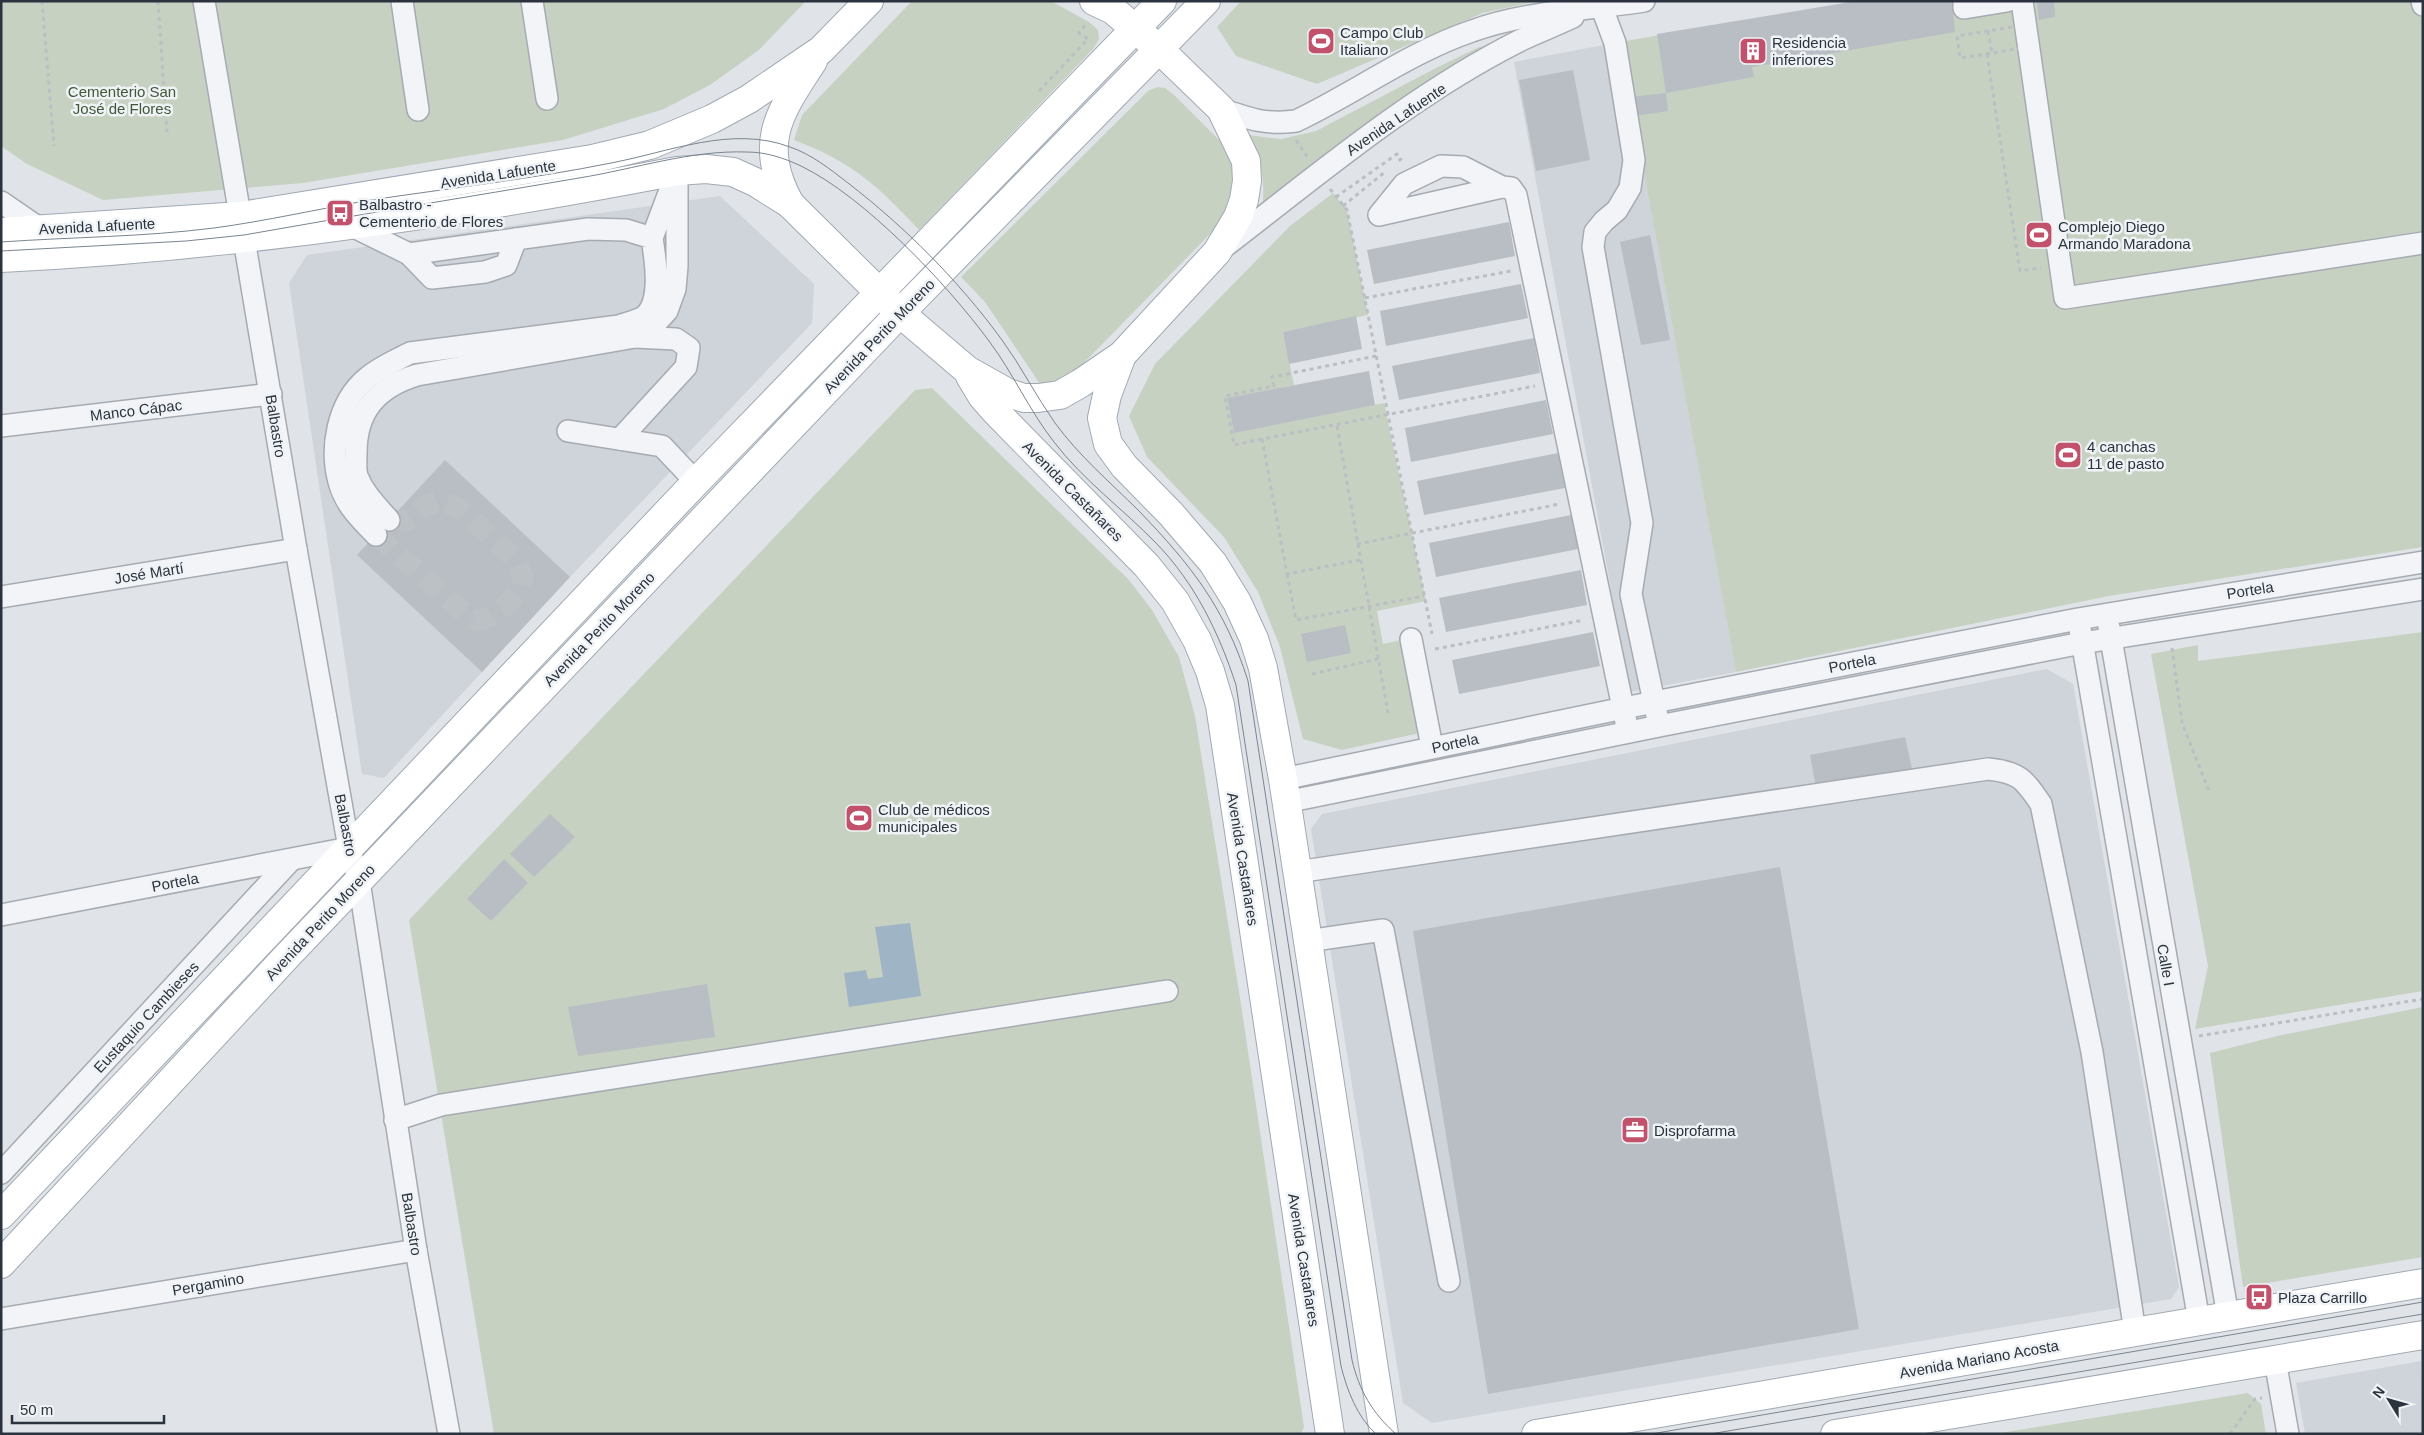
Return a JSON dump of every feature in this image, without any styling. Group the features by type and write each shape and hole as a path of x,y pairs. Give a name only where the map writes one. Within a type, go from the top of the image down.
{"main road":[{"name":"Avenida Lafuente","path":"790,204 779,184 775,170 773,142 779,120 789,98 821,50 869,1"},
{"name":"Avenida Perito Moreno","path":"1,1215 696,482 1162,1"},
{"name":"Avenida Perito Moreno","path":"1,1264 359,881 900,313 1206,1"},
{"path":"967,370 1008,393 1038,398 1060,395 1122,355 1217,252 1238,217 1244,200 1247,181 1246,161 1221,109 1159,49 1104,4"},
{"name":"Avenida Lafuente","path":"1,258 78,254 243,227 592,159 650,145 712,119 749,99 821,50"},
{"name":"Avenida Lafuente","path":"1,232 42,229 352,226 677,171 706,168 733,172 754,182 790,204 900,313 967,370"},
{"path":"1122,355 1107,395 1102,418 1108,444 1119,460 1171,514 1213,563 1237,602 1254,639 1263,668 1285,790 1384,1434"},
{"name":"Avenida Castañares","path":"967,370 982,396 996,412 1147,566 1175,601 1210,671 1220,704 1330,1434"},
{"name":"Avenida Mariano Acosta","path":"1536,1434 2423,1283"},
{"path":"1835,1434 2423,1335"}],"street":[{"name":"Balbastro","path":"204,1 296,549 349,848 359,881 416,1250 449,1434"},
{"path":"402,1 418,110"},
{"path":"532,1 547,99"},
{"name":"Avenida Lafuente","path":"1221,109 1253,121 1276,124 1296,121 1322,109 1437,46 1470,31 1503,21 1644,1"},
{"path":"1964,1 1964,8 2007,1"},
{"path":"2022,1 2065,298 2423,243"},
{"path":"2422,1 2423,5"},
{"path":"1596,8 1615,43 1634,160 1630,188 1617,210 1595,232 1592,247 1642,524 1631,594 1659,726"},
{"name":"Avenida Lafuente","path":"1217,252 1317,173 1478,64 1521,40 1596,8"},
{"path":"1502,187 1462,167 1441,166 1404,184 1379,215 1502,187 1511,188 1516,194 1628,732"},
{"path":"382,527 356,474 356,437 372,386 384,366 410,354 619,326 646,315 656,300 652,238 677,171"},
{"path":"635,337 655,324 667,311 675,289 677,266 677,171"},
{"path":"1,202 78,254"},
{"path":"352,226 409,254 432,278 485,272 506,265 516,239"},
{"path":"409,254 588,229 626,230 652,238"},
{"path":"372,386 417,375 635,337 676,339 689,348 686,367 620,439"},
{"name":"Manco Cápac","path":"1,426 270,394"},
{"path":"568,431 662,446 696,482"},
{"name":"José Martí","path":"1,597 296,549"},
{"name":"Portela","path":"1285,790 1432,747 1624,708 2078,619 2423,562"},
{"name":"Portela","path":"1285,790 1628,732 2082,643 2423,589"},
{"name":"Calle I","path":"2106,614 2112,639 2179,1040 2228,1316"},
{"name":"Calle I","path":"2078,619 2199,1321"},
{"path":"1411,639 1432,747"},
{"path":"1297,872 1988,769 2007,771 2020,776 2041,804 2092,1052 2135,1332"},
{"name":"Portela","path":"1,915 349,848"},
{"name":"Eustaquio Cambieses","path":"1,1173 290,860"},
{"path":"1307,941 1382,930 1449,1281"},
{"path":"395,1120 440,1105 1167,991"},
{"name":"Pergamino","path":"1,1319 416,1250"},
{"path":"2274,1360 2288,1434"}],"path":[{"path":"42,1 54,146"},
{"path":"158,1 167,132"},
{"path":"1034,96 1088,39 1079,33 1104,4"},
{"path":"2019,26 2023,48 1960,58 1957,36 1988,31 2019,26"},
{"path":"1988,31 1992,54"},
{"path":"1987,54 2020,271 2061,266"},
{"path":"1285,123 1317,173 1347,210 1433,639"},
{"path":"1336,197 1397,154 1401,159 1394,165"},
{"path":"1343,206 1386,171"},
{"path":"1365,298 1532,267"},
{"path":"1376,356 1272,377 1274,386 1225,396 1234,445 1556,382"},
{"path":"1336,425 1388,713"},
{"path":"1262,439 1296,620 1424,596"},
{"path":"1357,544 1580,500"},
{"path":"1287,574 1360,560"},
{"path":"1435,649 1604,616"},
{"path":"2170,630 2182,724 2209,791"},
{"path":"1434,644 1437,659"},
{"path":"1312,674 1378,659"},
{"path":"2179,1040 2423,999"},
{"path":"2230,1434 2255,1399 2281,1393"}],"shaded area":[{"path":"1620,42 1736,672 1630,692 1514,62"},
{"path":"720,196 814,284 812,323 570,577 384,778 362,774 289,283 307,255"},
{"path":"2047,669 2073,684 2179,1287 2171,1299 1432,1423 1403,1403 1311,829 1322,814"},
{"path":"2421,1361 2423,1434 2305,1434 2296,1383"}],"green space":[{"name":"Cementerio San José de Flores","path":"1,1 806,1 759,50 710,85 664,109 563,140 303,183 103,200 27,164 1,146"},
{"path":"912,1 1051,1 1089,22 1098,30 1099,39 1093,49 919,230 890,200 862,176 832,157 794,140 802,115"},
{"name":"Campo Club Italiano","path":"1241,1 1537,1 1483,13 1317,84 1236,56 1217,27"},
{"name":"Complejo Diego Armando Maradona","path":"1857,1 2423,1 2423,547 2109,596 1736,672 1620,42"},
{"path":"1518,35 1262,209 1263,180 1256,152 1248,135 1281,139 1316,131 1477,48"},
{"path":"1157,87 1165,88 1173,94 1231,152 1237,168 1236,194 1213,231 1070,377 1051,384 1040,384 985,302 961,277 1148,91"},
{"path":"1333,193 1347,210 1368,315 1283,332 1294,385 1227,399 1234,432 1384,403 1426,601 1377,611 1383,644 1401,640 1420,733 1342,750 1303,739 1280,647 1258,592 1224,537 1147,457 1129,416 1155,364 1290,226"},
{"path":"932,388 1129,580 1152,610 1179,657 1195,716 1241,1004 1304,1427 1301,1434 494,1434 409,920 915,390"},
{"path":"2423,632 2423,991 2195,1029 2208,966 2151,654 2198,645 2198,661"},
{"path":"2423,1007 2423,1257 2243,1287 2210,1053 2277,1036"},
{"path":"2248,1393 2261,1404 2266,1434 1994,1434"}],"water":[{"path":"910,923 921,996 849,1007 844,973 866,970 868,979 883,977 875,927"}],"building":[{"name":"Residencia inferiores","path":"1857,1 1952,1 1955,32 1752,67 1754,77 1666,93 1657,34"},
{"path":"2037,1 2054,1 2055,17 2039,20"},
{"path":"1573,70 1590,160 1536,171 1519,80"},
{"path":"1666,93 1668,111 1634,116 1630,97"},
{"path":"1509,222 1515,256 1374,284 1367,250"},
{"path":"1650,235 1670,340 1641,345 1620,242"},
{"path":"1521,284 1528,318 1386,346 1380,311"},
{"path":"1356,316 1362,349 1289,364 1283,332"},
{"path":"1534,338 1540,373 1399,400 1392,366"},
{"path":"1369,371 1375,405 1234,433 1227,398"},
{"path":"1546,400 1553,434 1411,462 1405,428"},
{"path":"1558,453 1565,488 1424,515 1417,481"},
{"path":"445,460 570,577 482,672 357,555"},
{"path":"1571,515 1578,549 1436,577 1429,543"},
{"path":"1581,570 1587,605 1446,632 1439,598"},
{"path":"1345,625 1351,653 1307,662 1301,634"},
{"path":"1593,632 1600,666 1459,694 1452,660"},
{"path":"1905,737 1912,769 1816,788 1810,755"},
{"path":"550,814 575,837 534,877 510,854"},
{"path":"504,859 528,883 491,921 467,899"},
{"name":"Disprofarma","path":"1780,867 1859,1329 1488,1394 1413,931"},
{"path":"707,984 715,1037 578,1056 568,1007"}],"tunnel":[{"path":"376,535 465,614 476,621 489,617 503,608 520,590 523,577 515,559 459,508 441,500 425,506 406,521 389,520"}],"tram line":[{"path":"1,242 134,235 214,228 371,200 581,169 723,139 768,141 798,150 827,167 869,200 910,236 968,297 1009,350 1055,423 1085,458 1139,511 1175,550 1204,589 1229,631 1248,681 1352,1360 1358,1381 1373,1409 1396,1434"},
{"path":"1,251 186,241 244,235 579,178 684,157 726,152 761,153 795,163 826,180 878,220 928,269 971,318 998,353 1045,430 1065,456 1170,558 1194,592 1222,646 1236,685 1341,1366 1346,1384 1358,1411 1363,1420 1376,1434"},
{"path":"1651,1434 2423,1302"},
{"path":"1710,1434 2423,1314"}],"place":[{"name":"Campo Club Italiano","path":"1321,41"},
{"name":"Residencia inferiores","path":"1753,51"},
{"name":"Balbastro - Cementerio de Flores","path":"340,213"},
{"name":"Complejo Diego Armando Maradona","path":"2039,235"},
{"name":"4 canchas 11 de pasto","path":"2068,455"},
{"name":"Club de médicos municipales","path":"859,818"},
{"name":"Disprofarma","path":"1635,1130"},
{"name":"Plaza Carrillo","path":"2259,1297"}]}
